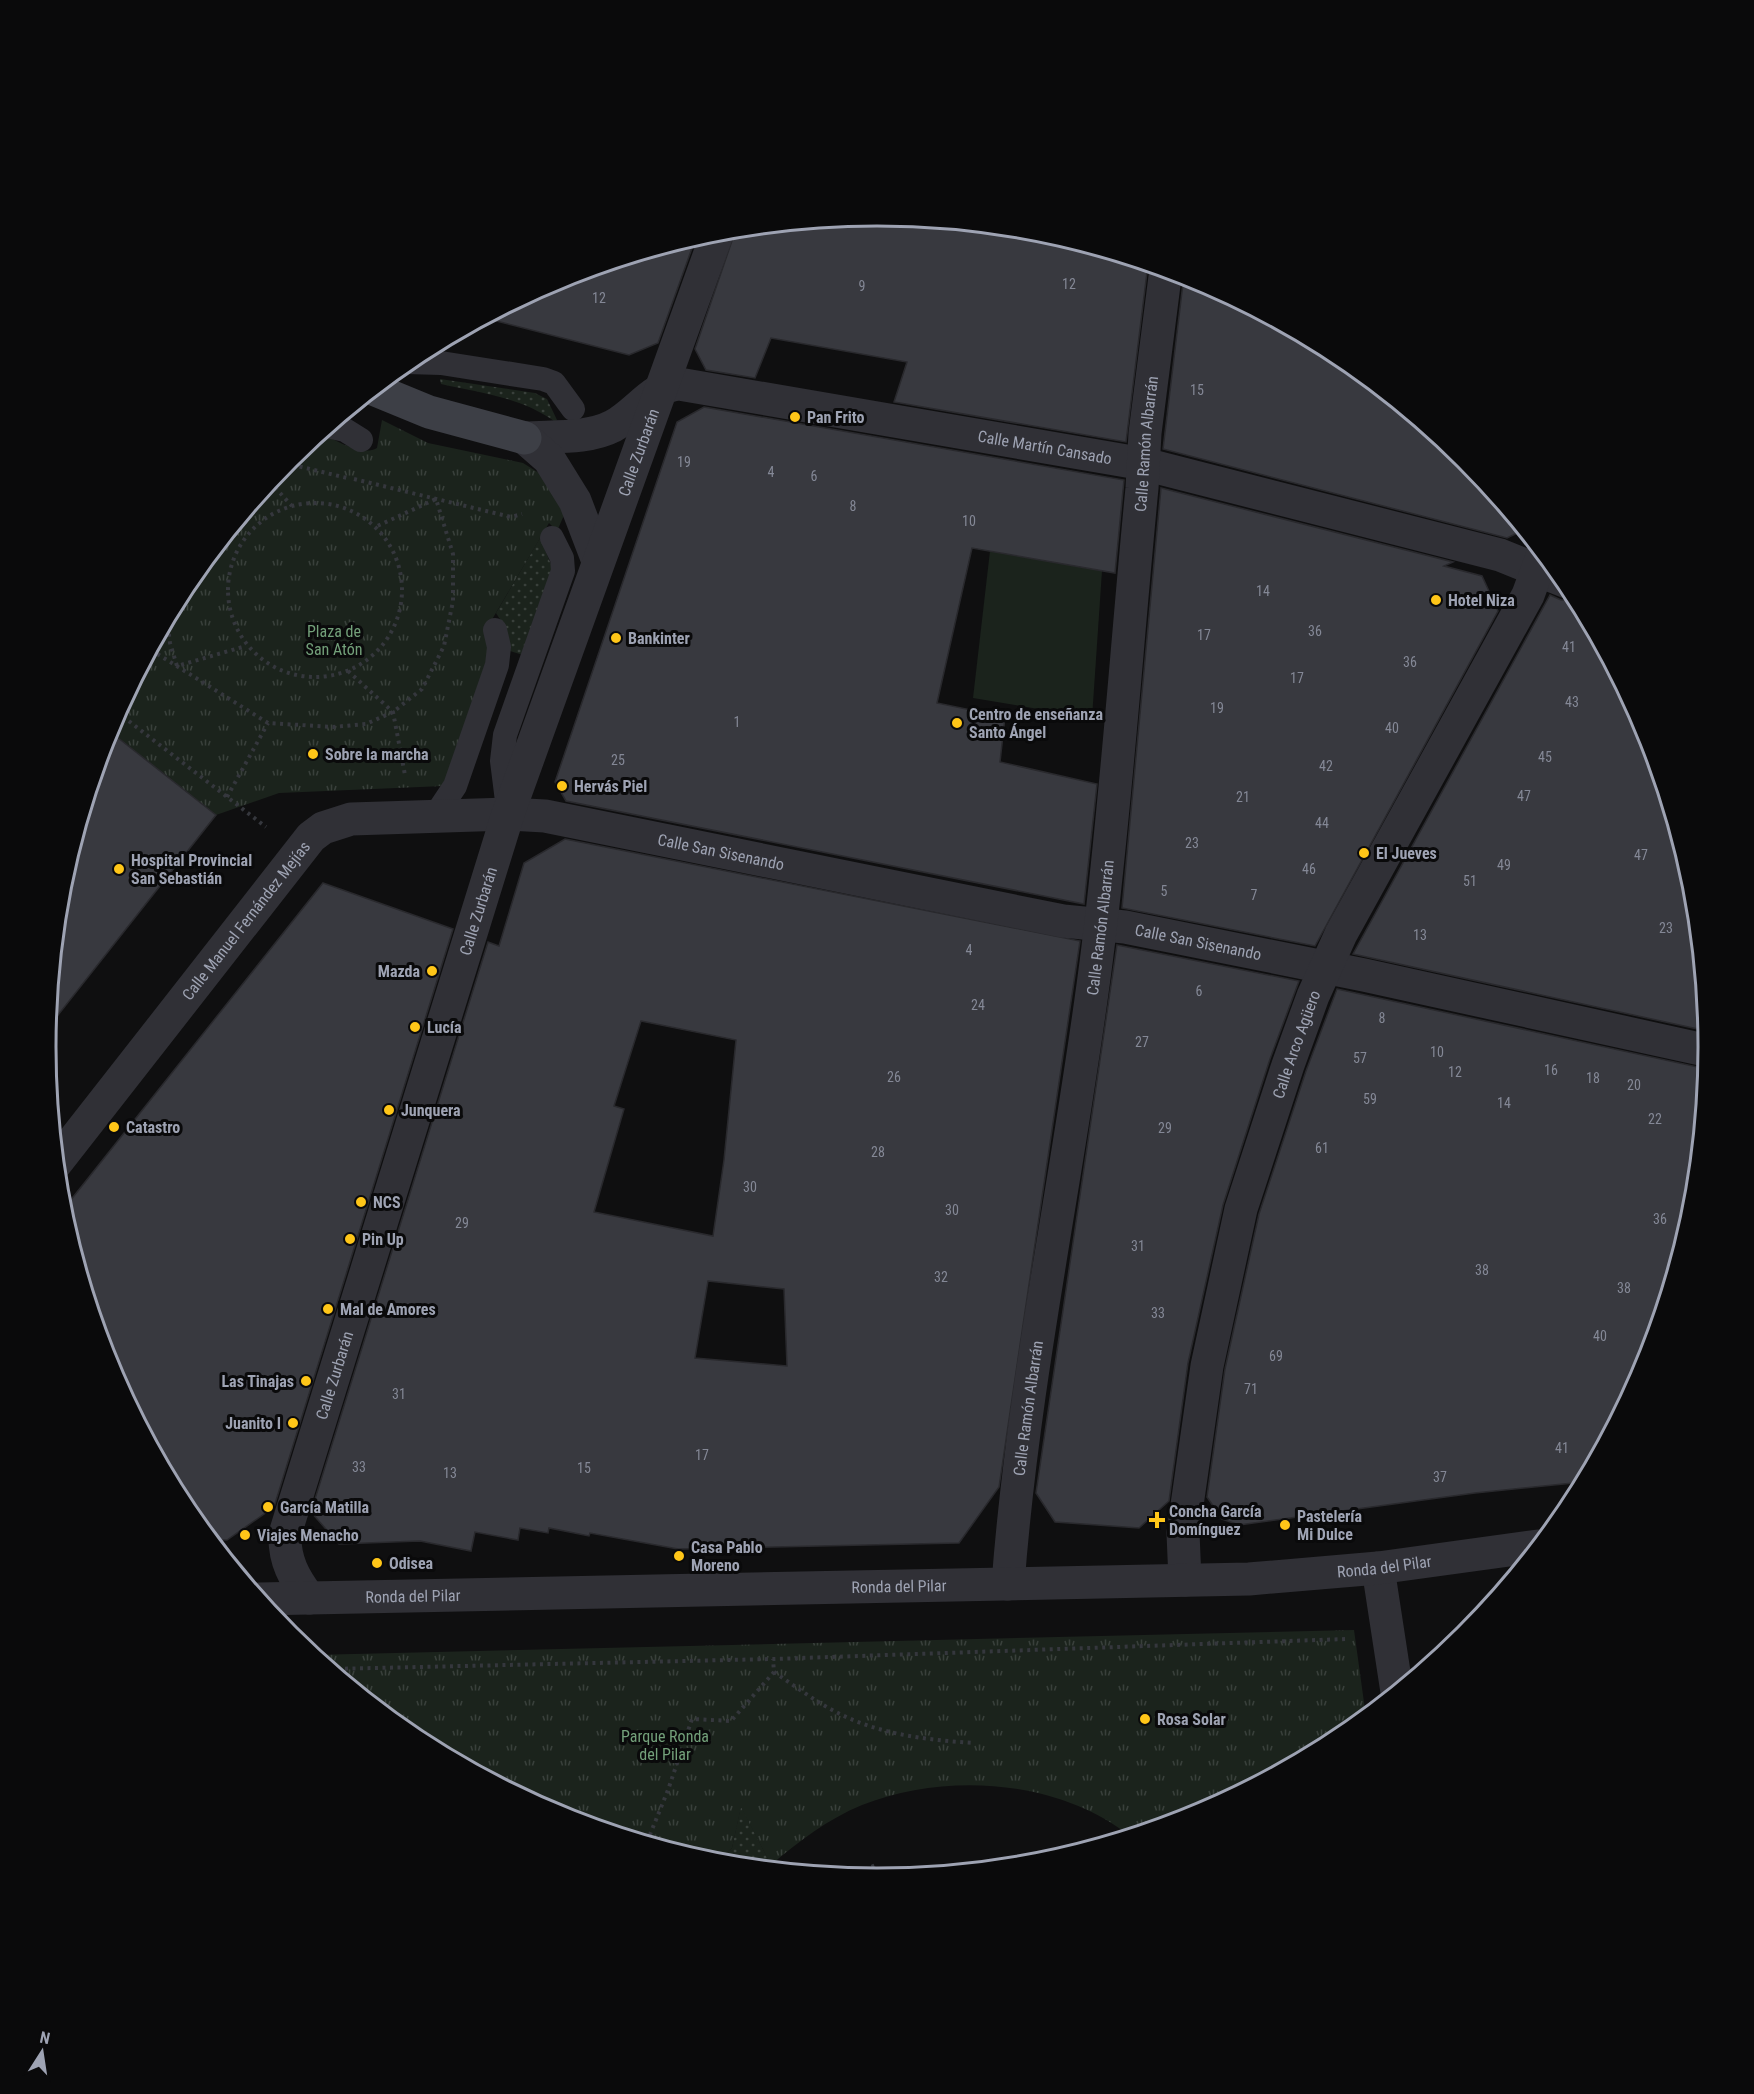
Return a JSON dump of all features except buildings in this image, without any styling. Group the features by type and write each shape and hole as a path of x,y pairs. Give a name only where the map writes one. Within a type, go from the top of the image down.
{"street":[{"name":"Calle Zurbarán","path":"309,1598 297,1582 289,1565 285,1550 285,1534 508,814 714,242"},
{"name":"Calle Ramón Albarrán","path":"1008,1584 1012,1533 1037,1337 1101,924 1144,464 1165,278"},
{"name":"Calle Martín Cansado","path":"661,389 679,384 1144,464 1500,555 1539,562"},
{"path":"381,392 429,412 525,438 575,435 611,427 661,389"},
{"path":"525,438 549,459 575,501 598,561"},
{"name":"Calle Arco Agüero","path":"1185,1580 1183,1533 1207,1366 1231,1251 1250,1180 1288,1065 1341,934 1411,803 1528,595 1539,562"},
{"name":"Calle San Sisenando","path":"508,814 545,816 1063,921 1101,924 1327,968 1698,1049"},
{"name":"Calle Manuel Fernández Mejías","path":"63,1154 298,852 323,828 351,819 508,814"},
{"name":"Ronda del Pilar","path":"268,1599 1249,1579 1378,1568 1529,1547"},
{"path":"1378,1568 1395,1685"}],"lane":[{"path":"423,362 543,378 558,388 573,409"},
{"path":"336,428 345,430 361,440"},
{"path":"508,814 502,748 560,583 562,558 552,538"},
{"path":"435,816 455,786 497,664 499,647 495,630"}],"path":[{"path":"296,466 511,517"},
{"path":"275,488 292,506"},
{"path":"375,526 435,499"},
{"path":"157,653 268,723 333,727 366,724 393,712 422,689 444,646 453,601 453,554 435,499"},
{"path":"321,503 350,511 375,526 393,550 402,578 401,608 390,635 372,657 348,671 321,678 293,676 268,664 246,646 233,621 227,595 230,566 243,538 265,518 292,506 321,503"},
{"path":"169,632 177,666"},
{"path":"177,666 246,646"},
{"path":"348,671 393,712 405,777 398,818"},
{"path":"125,718 298,852"},
{"path":"226,797 268,723"},
{"path":"341,1670 773,1659 1388,1637"},
{"path":"649,1836 692,1719 731,1721 774,1672 773,1659"},
{"path":"774,1672 839,1714 880,1730 923,1739 974,1743"},
{"path":"869,1868 878,1864"}],"green space":[{"path":"440,379 535,393 547,399 557,420 554,421 514,401 441,384"},
{"name":"Plaza de San Atón","path":"382,420 428,443 523,463 539,473 565,513 557,531 549,523 484,633 489,653 443,786 279,793 216,815 116,737 118,733 140,684 166,636 225,547 259,505 327,436 357,449 377,448"},
{"path":"540,538 553,569 523,655 510,651 505,627 496,613"},
{"path":"990,551 1102,571 1092,718 973,698"},
{"name":"Parque Ronda del Pilar","path":"1354,1630 1365,1708 1288,1758 1240,1784 1191,1806 1122,1831 1101,1817 1069,1802 1035,1792 964,1785 929,1788 895,1795 849,1811 814,1831 775,1862 769,1861 741,1807 732,1848 725,1854 664,1841 613,1825 514,1784 421,1730 377,1699 324,1655"},
{"path":"741,1806 769,1861 725,1854 732,1848"}],"place":[{"name":"Pan Frito","path":"795,417"},
{"name":"Hotel Niza","path":"1436,600"},
{"name":"Bankinter","path":"616,638"},
{"name":"Centro de enseñanza Santo Ángel","path":"957,723"},
{"name":"Sobre la marcha","path":"313,754"},
{"name":"Hervás Piel","path":"562,786"},
{"name":"El Jueves","path":"1364,853"},
{"name":"Hospital Provincial San Sebastián","path":"119,869"},
{"name":"Mazda","path":"432,971"},
{"name":"Lucía","path":"415,1027"},
{"name":"Junquera","path":"389,1110"},
{"name":"Catastro","path":"114,1127"},
{"name":"NCS","path":"361,1202"},
{"name":"Pin Up","path":"350,1239"},
{"name":"Mal de Amores","path":"328,1309"},
{"name":"Las Tinajas","path":"306,1381"},
{"name":"Juanito I","path":"293,1423"},
{"name":"García Matilla","path":"268,1507"},
{"name":"Concha García Domínguez","path":"1157,1520"},
{"name":"Pastelería Mi Dulce","path":"1285,1525"},
{"name":"Viajes Menacho","path":"245,1535"},
{"name":"Casa Pablo Moreno","path":"679,1556"},
{"name":"Odisea","path":"377,1563"},
{"name":"Rosa Solar","path":"1145,1719"}]}
